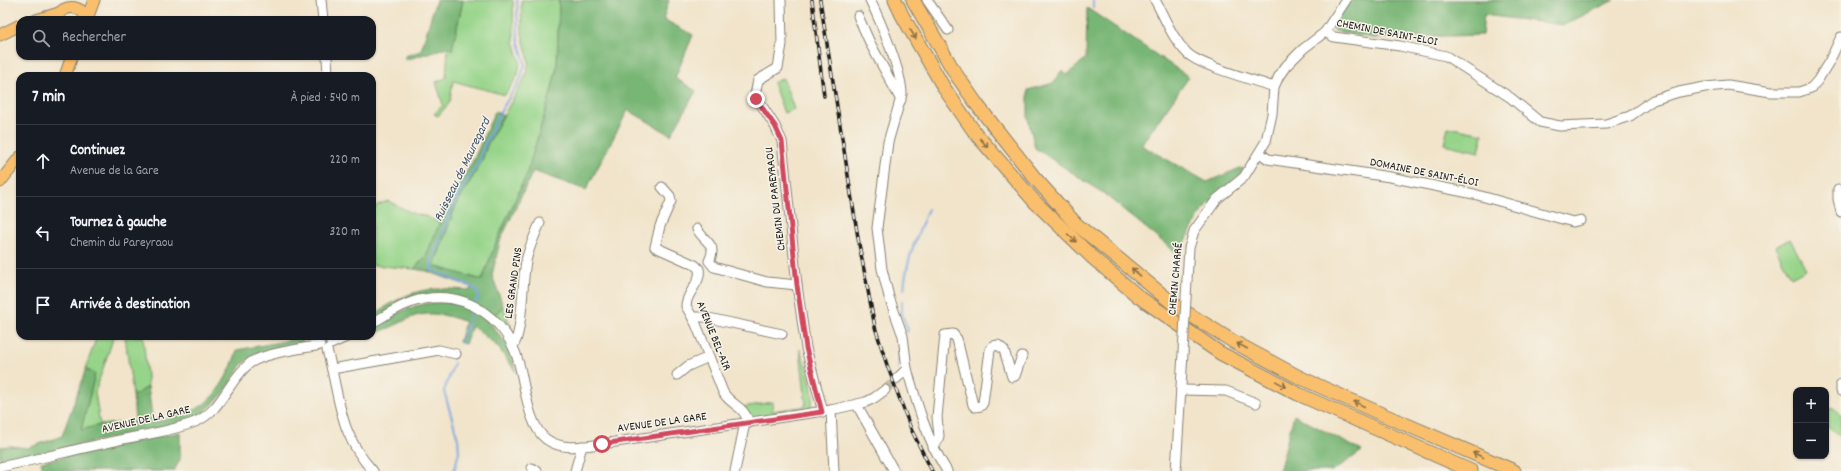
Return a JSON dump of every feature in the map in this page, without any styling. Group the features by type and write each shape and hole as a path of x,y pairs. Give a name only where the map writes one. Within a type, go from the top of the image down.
{"highway":[{"path":"895,0 944,88 976,134 1035,202 1059,226 1139,297 1220,353 1298,394 1471,471"},
{"path":"913,0 955,73 978,106 1034,177 1076,224 1176,306 1234,342 1299,376 1386,416 1514,471"}],"main road":[{"path":"76,8 86,0"},
{"path":"88,16 94,0"},
{"path":"58,16 67,8 76,8 83,12 85,16"},
{"path":"0,35 16,27"},
{"path":"0,182 16,162"}],"street":[{"path":"320,0 322,16"},
{"name":"CHEMIN DU PAREYRAOU","path":"781,0 781,56 778,68 774,72 763,76 758,80 755,84 755,95 775,126 782,141 797,285 806,348 827,411 834,471"},
{"path":"870,0 893,58 902,86 901,100 888,142 877,228 882,269 904,336 907,369 918,406 933,447 947,471"},
{"path":"927,0 948,30"},
{"path":"1156,0 1173,35 1189,54 1222,69 1274,87"},
{"name":"CHEMIN CHARRÉ","path":"1176,471 1189,248 1194,231 1218,199 1244,177 1260,153 1266,141 1272,114 1274,87 1286,66 1302,49 1325,32 1346,0"},
{"path":"858,16 871,45 901,100"},
{"name":"CHEMIN DE SAINT-ELOI","path":"1325,32 1334,37 1400,46 1446,56 1511,98 1540,122 1560,126 1606,124 1630,116 1653,100 1705,86 1728,85 1766,91 1799,92 1811,88 1818,80 1841,37"},
{"path":"327,60 328,72"},
{"name":"DOMAINE DE SAINT-ÉLOI","path":"1260,153 1268,159 1390,177 1474,194 1573,222 1581,220"},
{"name":"AVENUE BEL-AIR","path":"662,187 670,196 671,201 660,226 655,245 657,248 695,265 699,269 698,279 688,295 686,308 693,317 723,392 727,398 742,408 747,423"},
{"path":"1838,189 1841,212"},
{"name":"LES GRAND PINS","path":"513,346 517,340 519,328 526,261 531,243 540,223"},
{"path":"697,229 712,248 713,254 709,261 714,267 767,282 797,285"},
{"name":"AVENUE DE LA GARE","path":"376,321 400,307 424,299 453,299 466,302 481,309 499,324 513,346 519,362 535,426 546,440 571,447 827,411 874,398 885,390"},
{"path":"693,317 704,317 782,334"},
{"path":"933,447 939,436 937,417 945,335 953,334 957,338 975,407 981,406 983,403 990,350 993,346 998,346 1004,350 1012,377 1015,376 1022,356"},
{"name":"AVENUE DE LA GARE","path":"0,467 178,428 195,422 208,415 224,397 240,372 258,358 336,340"},
{"path":"326,343 343,422 353,446 373,471"},
{"path":"332,369 439,350 456,354"},
{"path":"677,375 688,366 709,357"},
{"path":"896,379 907,369"},
{"path":"1181,390 1226,391 1256,403"},
{"path":"856,404 894,471"},
{"path":"735,471 747,423"},
{"path":"575,471 582,446"}],"green space":[{"path":"436,0 463,0 452,50 448,47 405,60 405,56 421,51"},
{"path":"463,0 513,0 514,41 520,61 518,75 505,95 453,81 450,102 438,116 434,114 443,105 436,82 446,78 448,47 452,49"},
{"path":"521,0 559,0 557,67 527,173 496,243 482,280 434,266 455,207 482,161 487,145 525,77 529,62 522,34"},
{"path":"559,0 669,0 663,19 693,35 675,78 696,91 671,135 628,110 586,190 533,171 500,241 492,275 503,306 494,316 431,296 376,317 376,313 385,307 408,295 418,292 440,289 470,290 471,287 427,271 414,269 426,256 447,205 474,159 495,111 503,116 487,145 482,161 455,207 434,266 482,280 496,243 527,173 557,67"},
{"path":"1348,0 1614,0 1564,25 1484,15 1482,35 1373,38 1335,31 1331,26"},
{"path":"1087,8 1189,77 1141,145 1207,182 1240,168 1244,169 1203,210 1179,255 1103,193 1035,148 1028,118 1028,90 1053,83 1062,70 1067,75 1086,58"},
{"path":"783,78 794,109 784,113 773,83"},
{"path":"1448,127 1483,134 1479,152 1444,144"},
{"path":"388,201 414,214 425,216 440,223 426,256 414,269 376,265 377,205"},
{"path":"1790,239 1806,269 1791,277 1775,247"},
{"path":"442,302 459,304 475,311 488,320 510,349 516,372 497,346 472,326 465,344 459,342 465,322 452,317 438,314 424,314 410,318 387,329 376,332 376,325 397,313 413,307"},
{"path":"503,306 512,330 509,333 494,316"},
{"path":"96,340 113,340 95,392 100,425 81,430 95,375 86,369"},
{"path":"126,340 143,340 148,387 133,396"},
{"path":"290,340 302,340 303,342 253,356 241,365 224,393 202,414 179,423 0,462 0,447 11,446 28,448 62,436 86,369 95,374 81,430 100,425 135,421 133,396 148,387 153,423 192,411 208,401 215,394 226,377 231,368 237,350"},
{"path":"800,349 812,389 813,398 808,411 759,419 752,417 743,407 773,402 772,411 802,407 806,405"},
{"path":"1832,407 1841,414 1841,437 1829,428 1829,411"},
{"path":"1294,415 1362,451 1333,471 1278,471"},
{"path":"180,432 180,459 174,471 44,471 41,462"}],"waterway":[{"name":"Ruisseau de Mauregard","path":"475,303 479,296 475,288 431,270 431,264 448,217 458,195 479,161 484,146 501,111 521,78 525,63 518,39 517,0"},
{"path":"1093,0 1093,7"},
{"path":"904,289 907,267 928,209"},
{"path":"902,301 902,314 908,330 907,332"},
{"name":"Ruisseau de Mauregard","path":"461,343 473,309"},
{"path":"898,336 900,349 898,368"},
{"name":"Ruisseau de Mauregard","path":"454,363 444,391 458,439 459,452 454,471"}],"tunnel":[{"path":"885,390 896,379"}],"railway":[{"path":"812,0 824,96"},
{"path":"820,0 859,244 875,327 887,365 911,429 932,471"}],"route":[{"path":"602,444 822,412 806,348 797,285 782,141 775,126 756,99"}]}
